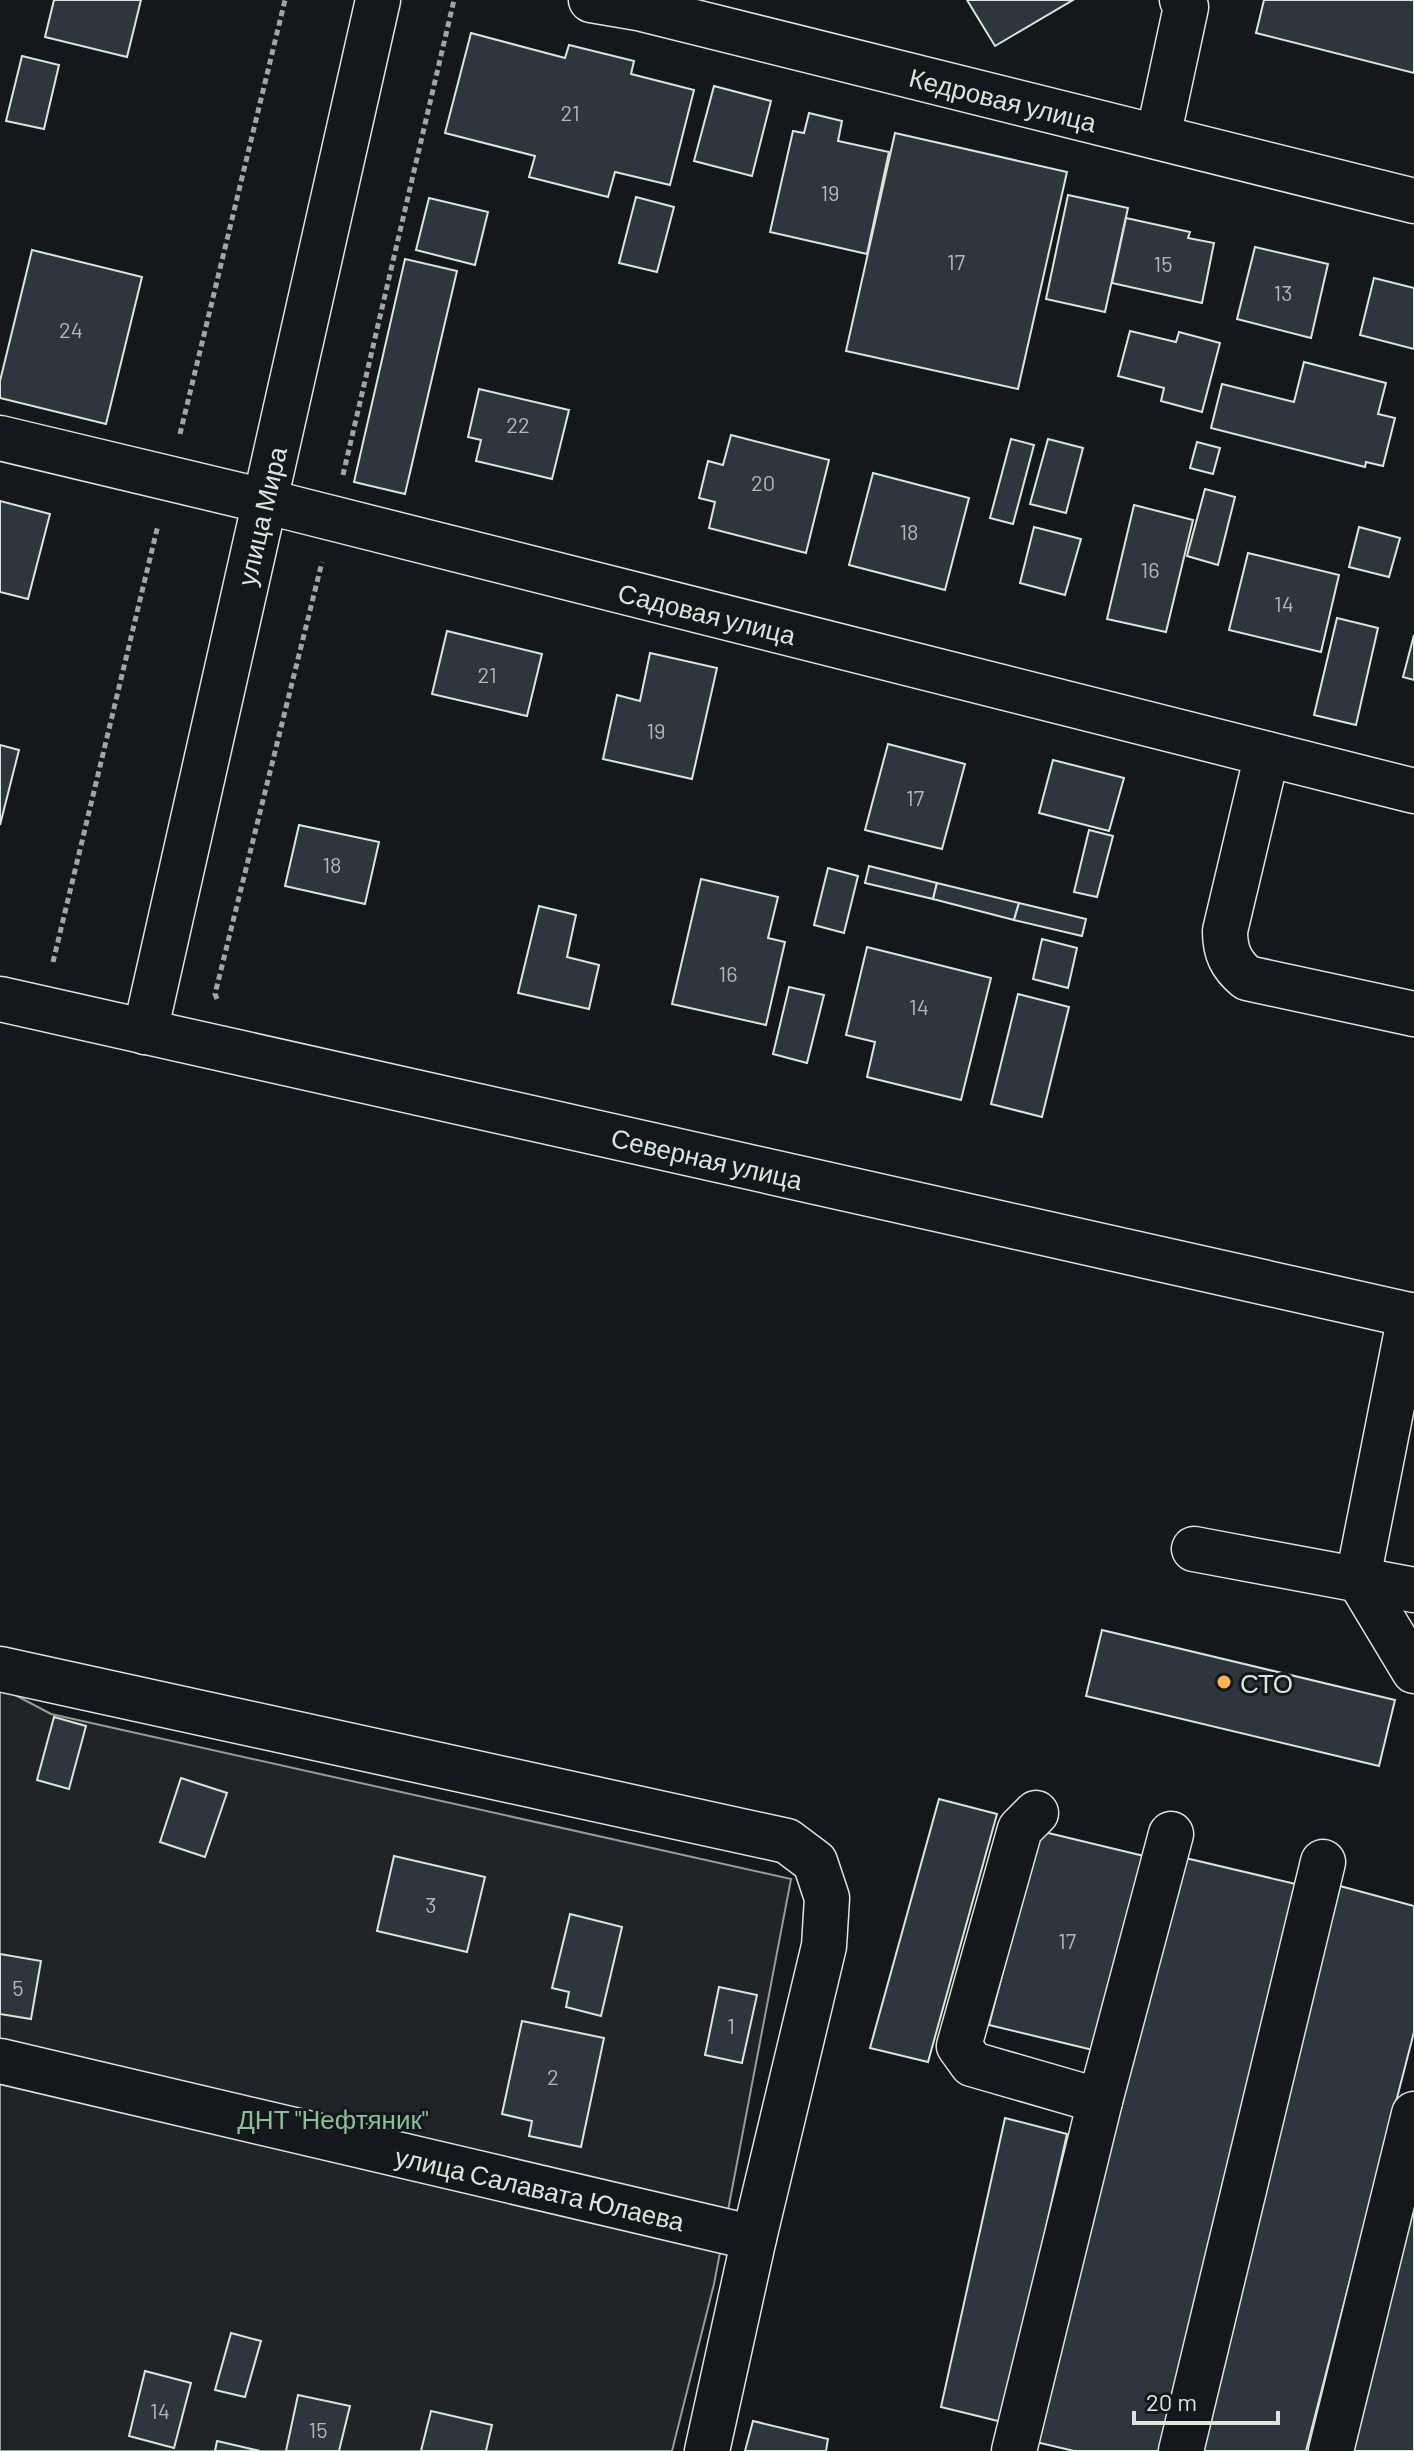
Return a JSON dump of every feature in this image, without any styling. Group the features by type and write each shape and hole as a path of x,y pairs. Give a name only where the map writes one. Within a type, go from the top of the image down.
{"street":[{"name":"улица Мира","path":"145,1032 378,0"},
{"name":"Кедровая улица","path":"591,0 639,4 1414,201"},
{"path":"1158,137 1185,2"},
{"name":"Садовая улица","path":"0,438 333,518 1414,791"},
{"path":"1267,754 1225,931 1225,946 1234,967 1247,978 1414,1014"},
{"name":"Северная улица","path":"0,999 1412,1316"},
{"path":"1412,1316 1358,1578 1414,1671"},
{"path":"1194,1549 1414,1590"},
{"path":"0,1669 787,1841 815,1862 827,1898 824,1946 707,2451"},
{"path":"1036,1813 1020,1829 959,2046 972,2064 1100,2101"},
{"path":"1014,2451 1100,2101 1171,1834"},
{"path":"1181,2451 1323,1862"},
{"name":"улица Салавата Юлаева","path":"0,2061 754,2238"},
{"path":"1331,2451 1414,2114"}],"path":[{"path":"221,1008 215,994 333,518 454,0"}],"green space":[{"name":"ДНТ \"Нефтяник\"","path":"0,1687 51,1714 791,1879 714,2284 672,2451 0,2451"}],"building":[{"path":"54,0 141,0 127,57 45,37"},
{"path":"967,0 1073,0 995,46"},
{"path":"1264,0 1414,0 1414,73 1256,33"},
{"path":"471,33 565,58 569,45 634,61 631,74 694,90 670,185 615,172 608,197 529,177 535,156 445,133"},
{"path":"22,56 59,65 44,129 6,121"},
{"path":"714,86 771,101 752,176 694,161"},
{"path":"809,113 842,121 838,141 889,152 867,254 770,232 793,131 804,133"},
{"path":"895,133 1067,172 1018,389 846,351"},
{"path":"1068,195 1128,208 1105,312 1046,299"},
{"path":"636,197 674,207 657,272 619,263"},
{"path":"429,198 488,212 475,265 416,250"},
{"path":"1126,218 1190,232 1188,238 1214,243 1202,303 1112,283"},
{"path":"1255,247 1328,264 1311,338 1237,319"},
{"path":"32,250 142,277 106,424 0,398 0,381"},
{"path":"405,259 457,271 405,494 354,482"},
{"path":"1374,278 1414,288 1414,349 1360,335"},
{"path":"1130,331 1176,342 1179,332 1220,343 1202,412 1161,401 1164,388 1118,376"},
{"path":"1304,362 1386,383 1378,414 1395,418 1383,466 1366,462 1365,467 1211,428 1222,384 1294,402"},
{"path":"479,389 569,410 552,479 476,461 481,440 468,437"},
{"path":"731,435 829,460 806,553 709,528 715,502 699,498 708,461 723,465"},
{"path":"1011,439 1034,445 1013,524 990,518"},
{"path":"1048,439 1083,448 1066,513 1030,504"},
{"path":"1197,442 1220,448 1213,474 1190,468"},
{"path":"873,473 969,498 945,590 849,565"},
{"path":"1205,489 1235,497 1218,565 1187,556"},
{"path":"0,501 50,514 28,599 0,592"},
{"path":"1134,505 1193,520 1166,632 1107,619"},
{"path":"1034,527 1081,539 1065,595 1020,583"},
{"path":"1359,527 1400,538 1389,577 1349,567"},
{"path":"1248,553 1339,575 1321,652 1229,630"},
{"path":"1337,618 1378,628 1356,725 1314,715"},
{"path":"447,631 542,654 527,716 432,694"},
{"path":"1414,635 1414,680 1403,677"},
{"path":"650,653 717,668 692,779 603,759 617,695 640,701"},
{"path":"888,744 965,764 942,849 865,830"},
{"path":"0,745 19,750 0,825"},
{"path":"1053,760 1124,778 1109,831 1039,813"},
{"path":"299,825 379,842 365,904 285,886"},
{"path":"1089,830 1113,836 1097,897 1074,892"},
{"path":"869,866 937,883 933,899 865,883"},
{"path":"828,868 858,876 844,933 814,925"},
{"path":"701,879 778,897 768,938 785,942 766,1025 672,1004"},
{"path":"937,883 1019,903 1014,920 933,899"},
{"path":"1019,903 1086,919 1082,936 1014,920"},
{"path":"539,906 576,915 567,957 599,965 589,1009 518,993"},
{"path":"1042,939 1077,948 1068,988 1033,979"},
{"path":"867,947 991,978 961,1100 867,1077 875,1042 846,1035"},
{"path":"789,987 824,995 807,1063 773,1054"},
{"path":"1018,994 1069,1007 1042,1117 991,1104"},
{"path":"1102,1630 1395,1700 1379,1766 1086,1696"},
{"path":"54,1717 86,1726 69,1789 37,1780"},
{"path":"181,1778 227,1793 205,1857 160,1842"},
{"path":"939,1799 997,1814 928,2062 870,2048"},
{"path":"1040,1831 1144,1856 1093,2050 989,2025"},
{"path":"394,1856 485,1877 467,1952 377,1931"},
{"path":"1177,1856 1300,1885 1164,2451 1074,2451 1036,2442"},
{"path":"1340,1886 1414,1906 1414,2032 1306,2451 1194,2451"},
{"path":"570,1914 622,1927 601,2016 566,2007 569,1992 552,1988"},
{"path":"0,1954 41,1961 31,2019 0,2014"},
{"path":"719,1987 757,1995 742,2063 705,2055"},
{"path":"522,2021 604,2038 581,2147 529,2136 532,2121 502,2114"},
{"path":"1005,2118 1067,2134 1002,2422 941,2407"},
{"path":"1414,2191 1414,2451 1351,2451"},
{"path":"231,2333 261,2341 245,2397 215,2390"},
{"path":"145,2371 191,2383 174,2448 129,2436"},
{"path":"298,2395 350,2406 339,2451 286,2451"},
{"path":"431,2411 492,2425 486,2451 421,2451"},
{"path":"753,2421 828,2439 826,2451 745,2451"},
{"path":"217,2441 260,2451 215,2451"}],"place":[{"name":"СТО","path":"1224,1682"}]}
